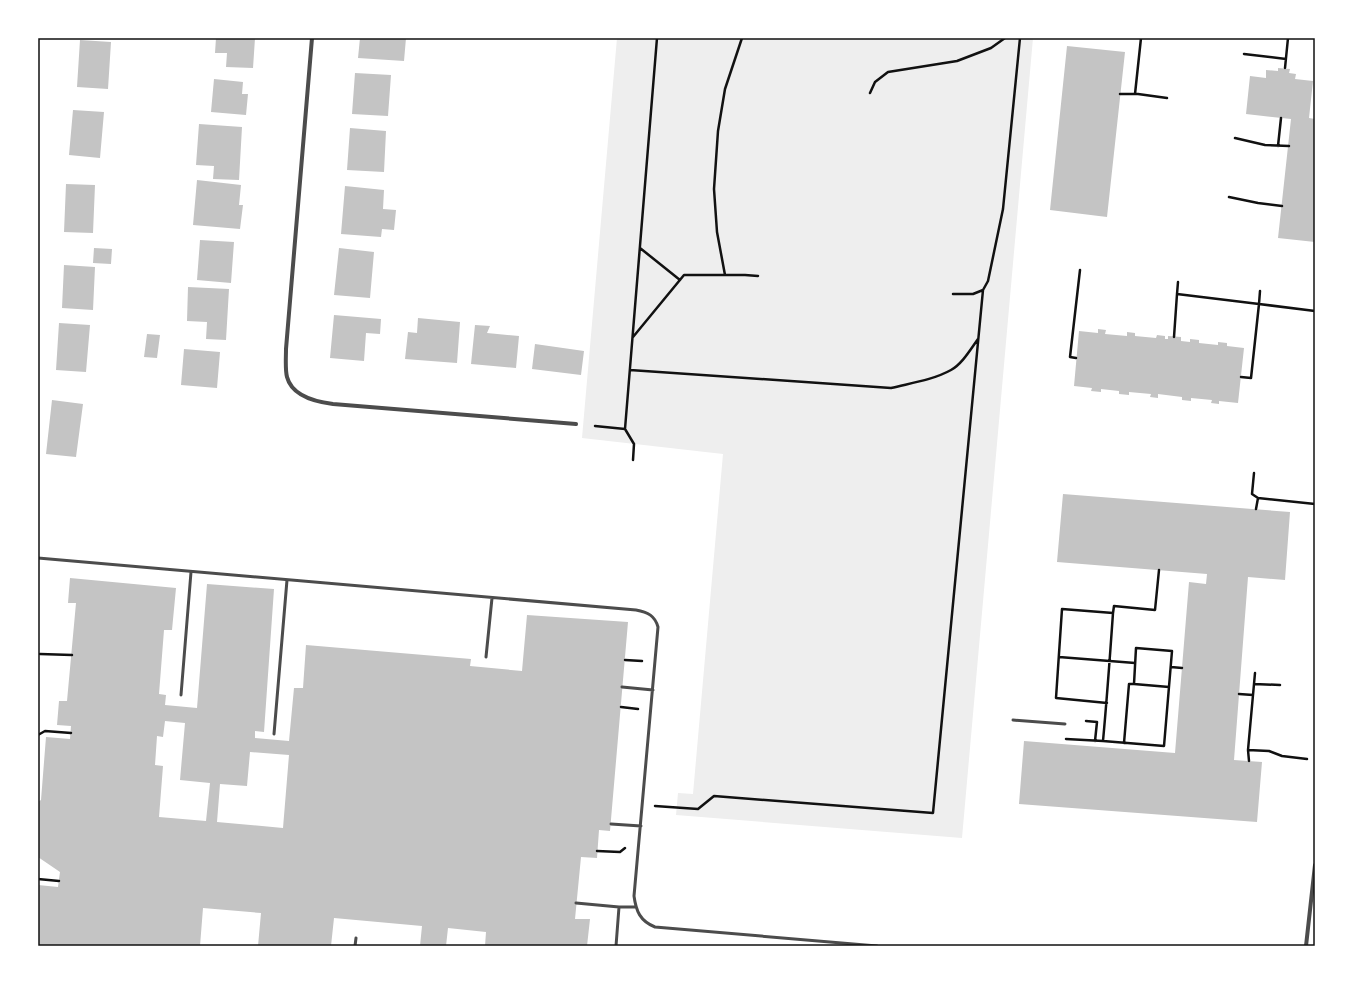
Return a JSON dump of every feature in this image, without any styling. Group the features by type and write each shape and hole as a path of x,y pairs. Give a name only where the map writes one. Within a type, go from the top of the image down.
{"street":[{"path":"312,38 286,349 287,378 291,385 306,398 333,404 576,424"},
{"path":"1306,946 1315,865"}],"lane":[{"path":"38,558 644,611 656,620 658,627 634,896 635,907 640,917 647,923 655,926 877,946"},
{"path":"181,695 191,572"},
{"path":"274,734 288,580"},
{"path":"486,657 492,598"},
{"path":"622,688 653,690"},
{"path":"1013,720 1065,724"},
{"path":"611,824 641,826"},
{"path":"576,903 635,907"},
{"path":"616,946 619,907"},
{"path":"355,946 356,938"}],"path":[{"path":"633,460 634,444 625,429 657,38"},
{"path":"725,275 717,232 715,196 718,131 725,89 742,38"},
{"path":"870,93 875,82 888,72 957,61 990,48 1005,38"},
{"path":"643,805 698,809 714,796 933,814 983,290 988,281 1003,209 1020,38"},
{"path":"1135,94 1141,38"},
{"path":"1284,68 1288,38"},
{"path":"1244,54 1286,59"},
{"path":"1120,94 1135,94 1167,98"},
{"path":"1278,146 1281,118"},
{"path":"1235,138 1265,145 1289,146"},
{"path":"1229,197 1282,206"},
{"path":"640,248 680,280"},
{"path":"1076,358 1070,357 1080,270"},
{"path":"632,338 684,275 758,276"},
{"path":"1174,337 1178,282"},
{"path":"953,294 973,294 983,290"},
{"path":"1241,377 1251,378 1260,291"},
{"path":"1177,294 1315,311"},
{"path":"630,370 891,388 924,381 952,370 964,358 978,338"},
{"path":"595,426 625,429"},
{"path":"1254,473 1252,494 1258,498 1315,504"},
{"path":"1256,509 1258,498"},
{"path":"1104,741 1114,606 1155,610 1159,570"},
{"path":"1106,703 1056,698 1062,609 1114,613"},
{"path":"1065,738 1164,746 1172,651 1136,648 1134,684"},
{"path":"40,654 72,655"},
{"path":"1059,657 1135,663"},
{"path":"625,660 644,662"},
{"path":"1171,667 1182,668"},
{"path":"1249,761 1248,750 1255,673"},
{"path":"1124,743 1128,684 1169,687"},
{"path":"1254,684 1280,684"},
{"path":"1239,694 1253,695"},
{"path":"621,707 640,709"},
{"path":"1086,721 1097,722 1095,741"},
{"path":"38,736 45,731 71,733"},
{"path":"1248,750 1269,751 1282,756 1307,758"},
{"path":"597,851 620,852 628,845"},
{"path":"38,879 59,881"}],"shaded area":[{"path":"617,38 1033,38 962,838 676,815 678,793 693,794 723,454 582,438"}],"building":[{"path":"216,38 255,38 253,68 226,67 227,53 215,53"},
{"path":"360,38 406,38 404,61 358,58"},
{"path":"80,40 111,42 108,89 77,87"},
{"path":"1067,46 1125,52 1107,217 1050,210"},
{"path":"1278,68 1290,69 1289,73 1296,74 1295,79 1313,81 1309,118 1315,119 1315,242 1278,238 1291,119 1246,114 1250,76 1266,78 1266,70 1278,71"},
{"path":"355,73 391,75 388,116 352,114"},
{"path":"214,79 243,82 242,94 248,94 246,115 211,112"},
{"path":"73,110 104,112 100,158 69,155"},
{"path":"199,124 242,127 239,180 213,179 214,166 196,165"},
{"path":"350,128 386,131 384,172 347,170"},
{"path":"197,180 241,185 239,205 243,205 240,229 193,225"},
{"path":"66,184 95,185 93,233 64,232"},
{"path":"345,186 384,190 383,209 396,210 394,230 382,229 381,237 341,234"},
{"path":"200,240 234,242 231,283 197,280"},
{"path":"94,248 112,249 111,264 93,263"},
{"path":"339,248 374,252 370,298 334,295"},
{"path":"64,265 95,267 93,310 62,308"},
{"path":"188,287 229,289 226,340 206,339 207,322 187,321"},
{"path":"334,315 381,319 380,334 366,333 364,361 330,358"},
{"path":"418,318 460,322 457,363 405,359 408,332 417,333"},
{"path":"59,323 90,325 86,372 56,370"},
{"path":"475,325 490,326 487,333 519,336 516,368 471,364"},
{"path":"1098,329 1106,330 1105,334 1127,336 1127,332 1135,333 1135,336 1156,338 1157,335 1165,336 1165,339 1168,339 1168,336 1181,337 1181,341 1190,342 1190,339 1199,340 1199,343 1218,345 1218,342 1227,343 1227,346 1244,348 1238,403 1219,401 1219,404 1211,403 1212,400 1191,398 1191,401 1182,400 1182,397 1158,394 1158,398 1150,397 1151,394 1129,392 1129,395 1119,394 1119,391 1101,389 1101,392 1091,391 1092,388 1074,386 1079,331 1098,333"},
{"path":"147,334 160,335 157,358 144,357"},
{"path":"535,344 584,351 581,375 532,369"},
{"path":"184,349 220,352 217,388 181,385"},
{"path":"52,400 83,404 76,457 46,454"},
{"path":"1063,494 1290,512 1285,580 1248,577 1234,760 1262,762 1257,822 1019,804 1024,741 1175,753 1189,582 1206,584 1207,574 1057,562"},
{"path":"70,578 176,588 172,630 164,630 159,694 166,695 165,705 197,708 207,584 274,589 264,732 255,731 255,738 289,741 294,688 303,688 306,645 471,659 470,666 522,671 527,615 628,622 610,831 599,830 597,858 581,857 575,919 590,919 587,946 485,946 486,932 448,928 446,946 420,946 422,926 334,918 331,946 258,946 261,913 203,908 200,946 38,946 38,885 58,887 60,872 38,857 38,802 41,800 46,737 70,739 71,726 57,725 59,701 67,701 76,603 68,603","holes":["165,721 185,723 180,780 210,783 206,821 159,817 163,766 155,765 157,736 163,737","250,752 289,755 283,828 217,822 220,784 247,786"]}]}
